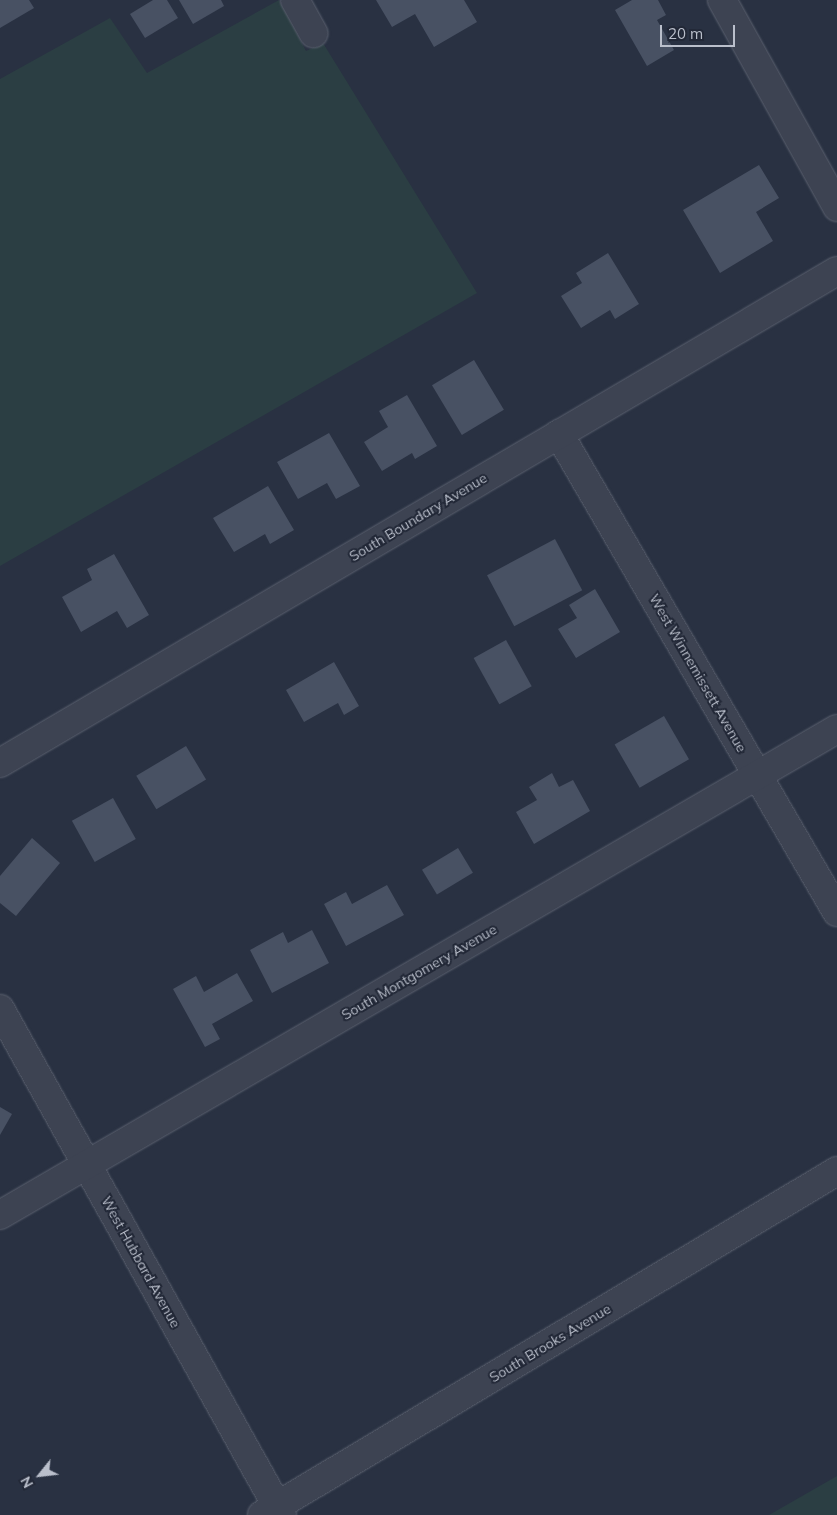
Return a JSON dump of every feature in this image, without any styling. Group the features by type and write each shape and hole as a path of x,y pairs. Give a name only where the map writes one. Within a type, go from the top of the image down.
{"street":[{"path":"295,0 314,34"},
{"path":"722,0 837,207"},
{"name":"South Boundary Avenue","path":"0,763 837,271"},
{"name":"West Winnemissett Avenue","path":"559,434 837,912"},
{"name":"South Montgomery Avenue","path":"0,1215 837,729"},
{"name":"West Hubbard Avenue","path":"0,1009 87,1165 274,1512"},
{"name":"South Brooks Avenue","path":"274,1512 837,1170"}],"green space":[{"path":"279,0 306,51 323,43 477,293 0,566 0,79 110,18 147,73"},
{"path":"837,1476 837,1515 769,1515"}],"building":[{"path":"0,0 29,0 34,8 0,28"},
{"path":"153,0 167,0 178,18 145,38 130,14"},
{"path":"179,0 221,0 224,6 193,24"},
{"path":"376,0 464,0 477,22 434,47 415,14 392,27"},
{"path":"632,0 658,0 666,15 657,20 674,50 647,66 615,10"},
{"path":"759,165 779,198 756,212 773,241 720,273 683,210"},
{"path":"608,253 639,304 615,319 610,310 581,328 561,296 582,283 576,273"},
{"path":"474,360 504,410 462,435 432,385"},
{"path":"407,395 437,446 415,459 412,453 382,471 364,442 388,427 379,411"},
{"path":"329,433 360,486 336,499 327,483 298,499 277,462"},
{"path":"268,486 294,530 270,544 265,534 234,552 213,518"},
{"path":"555,539 582,590 514,626 487,575"},
{"path":"114,554 149,615 127,628 117,611 81,632 62,597 92,580 87,569"},
{"path":"595,589 620,632 576,658 558,629 577,618 569,605"},
{"path":"506,640 532,686 499,704 474,658"},
{"path":"334,662 359,706 344,715 338,703 304,722 286,690"},
{"path":"664,716 689,759 640,788 615,744"},
{"path":"186,746 206,779 156,809 136,776"},
{"path":"552,773 559,787 573,780 590,811 534,844 516,812 537,800 529,787"},
{"path":"113,798 136,839 95,862 72,821"},
{"path":"32,838 60,863 16,916 0,903 0,876"},
{"path":"458,848 473,873 437,894 422,870"},
{"path":"387,885 404,915 346,946 324,904 346,892 352,904"},
{"path":"312,930 329,963 272,993 250,950 283,932 288,943"},
{"path":"237,973 253,1001 212,1024 220,1039 205,1047 173,989 196,976 204,992"},
{"path":"0,1107 12,1114 0,1135"}]}
